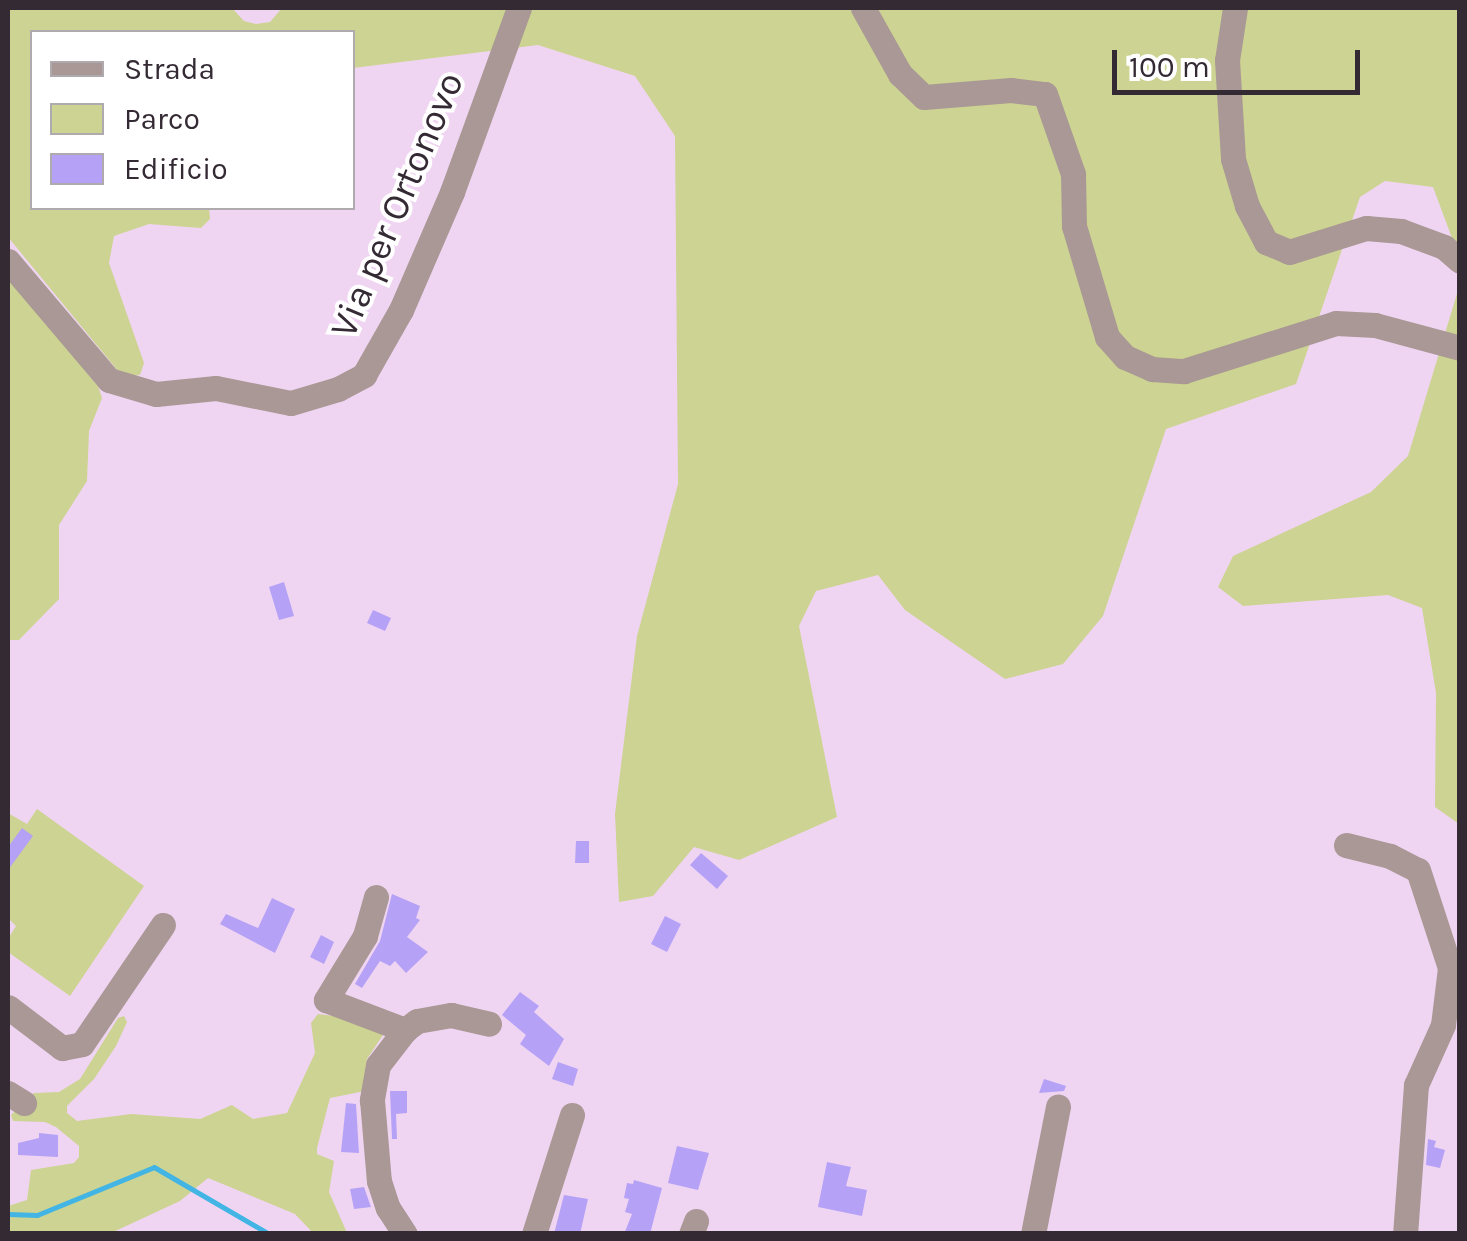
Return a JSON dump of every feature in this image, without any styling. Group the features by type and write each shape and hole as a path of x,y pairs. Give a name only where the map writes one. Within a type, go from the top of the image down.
{"street":[{"name":"Via per Ortonovo","path":"8,262 110,380 156,394 216,388 290,403 338,389 364,375 401,310 459,174 519,8"},
{"path":"863,8 900,74 924,98 1011,90 1045,94 1073,174 1074,226 1107,337 1125,357 1152,370 1184,371 1336,324 1375,325 1460,348"},
{"path":"1235,8 1227,60 1233,159 1247,206 1266,242 1289,252 1366,228 1401,231 1444,247 1460,261"},
{"path":"1346,845 1390,856 1418,870 1450,968 1443,1025 1416,1085 1405,1234"},
{"path":"376,896 365,936 326,1000 405,1030"},
{"path":"8,1007 62,1048 82,1044 163,925"},
{"path":"406,1234 388,1208 379,1181 372,1100 378,1065 416,1021 451,1016 489,1024"},
{"path":"1034,1234 1058,1106"},
{"path":"534,1234 572,1116"}],"green space":[{"path":"8,8 232,8 244,21 256,24 270,22 282,8 1459,8 1459,257 1433,187 1385,181 1360,197 1296,384 1166,429 1103,616 1063,664 1005,679 905,610 878,575 816,591 799,626 837,817 739,860 694,847 653,896 619,902 615,814 637,636 678,484 675,136 635,76 538,45 355,68 355,30 30,30 30,210 209,210 210,219 201,228 149,224 114,236 109,263 144,363 140,375 123,377 8,237"},
{"path":"8,277 98,386 102,398 89,431 87,481 59,525 59,599 19,640 8,640"},
{"path":"1459,287 1459,824 1435,807 1436,693 1422,608 1388,595 1243,606 1218,587 1233,556 1371,492 1408,456"},
{"path":"37,809 144,886 70,996 8,952 8,939 16,926 8,918 8,813 27,824"},
{"path":"318,1014 381,1022 385,1032 367,1059 365,1091 330,1098 317,1148 317,1154 334,1161 329,1192 347,1233 313,1233 295,1214 208,1178 180,1201 111,1233 8,1234 8,1206 27,1200 31,1170 74,1163 79,1157 79,1146 56,1127 45,1122 13,1121 11,1115 34,1093 59,1092 80,1079 118,1018 124,1016 127,1022 116,1046 94,1079 67,1106 67,1113 77,1121 131,1114 200,1119 232,1105 253,1119 287,1113 315,1053 311,1023"}],"building":[{"path":"284,582 294,616 279,620 269,587"},
{"path":"373,610 391,618 385,631 367,623"},
{"path":"22,828 33,836 8,870 8,847"},
{"path":"576,841 589,841 589,863 575,863"},
{"path":"701,853 728,876 717,889 690,865"},
{"path":"392,894 420,906 416,918 420,920 407,937 428,952 406,973 395,961 390,966 380,961 362,988 355,984 380,941"},
{"path":"272,898 295,909 275,953 220,924 226,914 258,928"},
{"path":"665,916 681,924 667,952 651,944"},
{"path":"321,935 334,942 324,964 310,957"},
{"path":"520,992 539,1006 534,1012 564,1039 549,1066 520,1044 526,1035 502,1015"},
{"path":"558,1062 578,1069 573,1086 552,1079"},
{"path":"1044,1079 1066,1086 1064,1091 1039,1093"},
{"path":"390,1091 407,1091 407,1113 396,1114 397,1139 392,1139"},
{"path":"346,1103 356,1104 359,1153 341,1152"},
{"path":"39,1133 58,1135 58,1157 18,1155 18,1143 39,1138"},
{"path":"1428,1139 1436,1141 1434,1147 1445,1150 1440,1168 1426,1165"},
{"path":"677,1146 709,1153 698,1190 668,1183"},
{"path":"827,1162 851,1167 846,1186 867,1190 862,1216 818,1207"},
{"path":"634,1180 662,1188 650,1234 624,1234 632,1214 625,1212 629,1199 624,1198 627,1183 633,1184"},
{"path":"364,1187 371,1207 354,1209 350,1189"},
{"path":"564,1195 588,1199 580,1234 554,1234"}],"waterway":[{"path":"8,1214 37,1215 154,1167 269,1234"}]}
